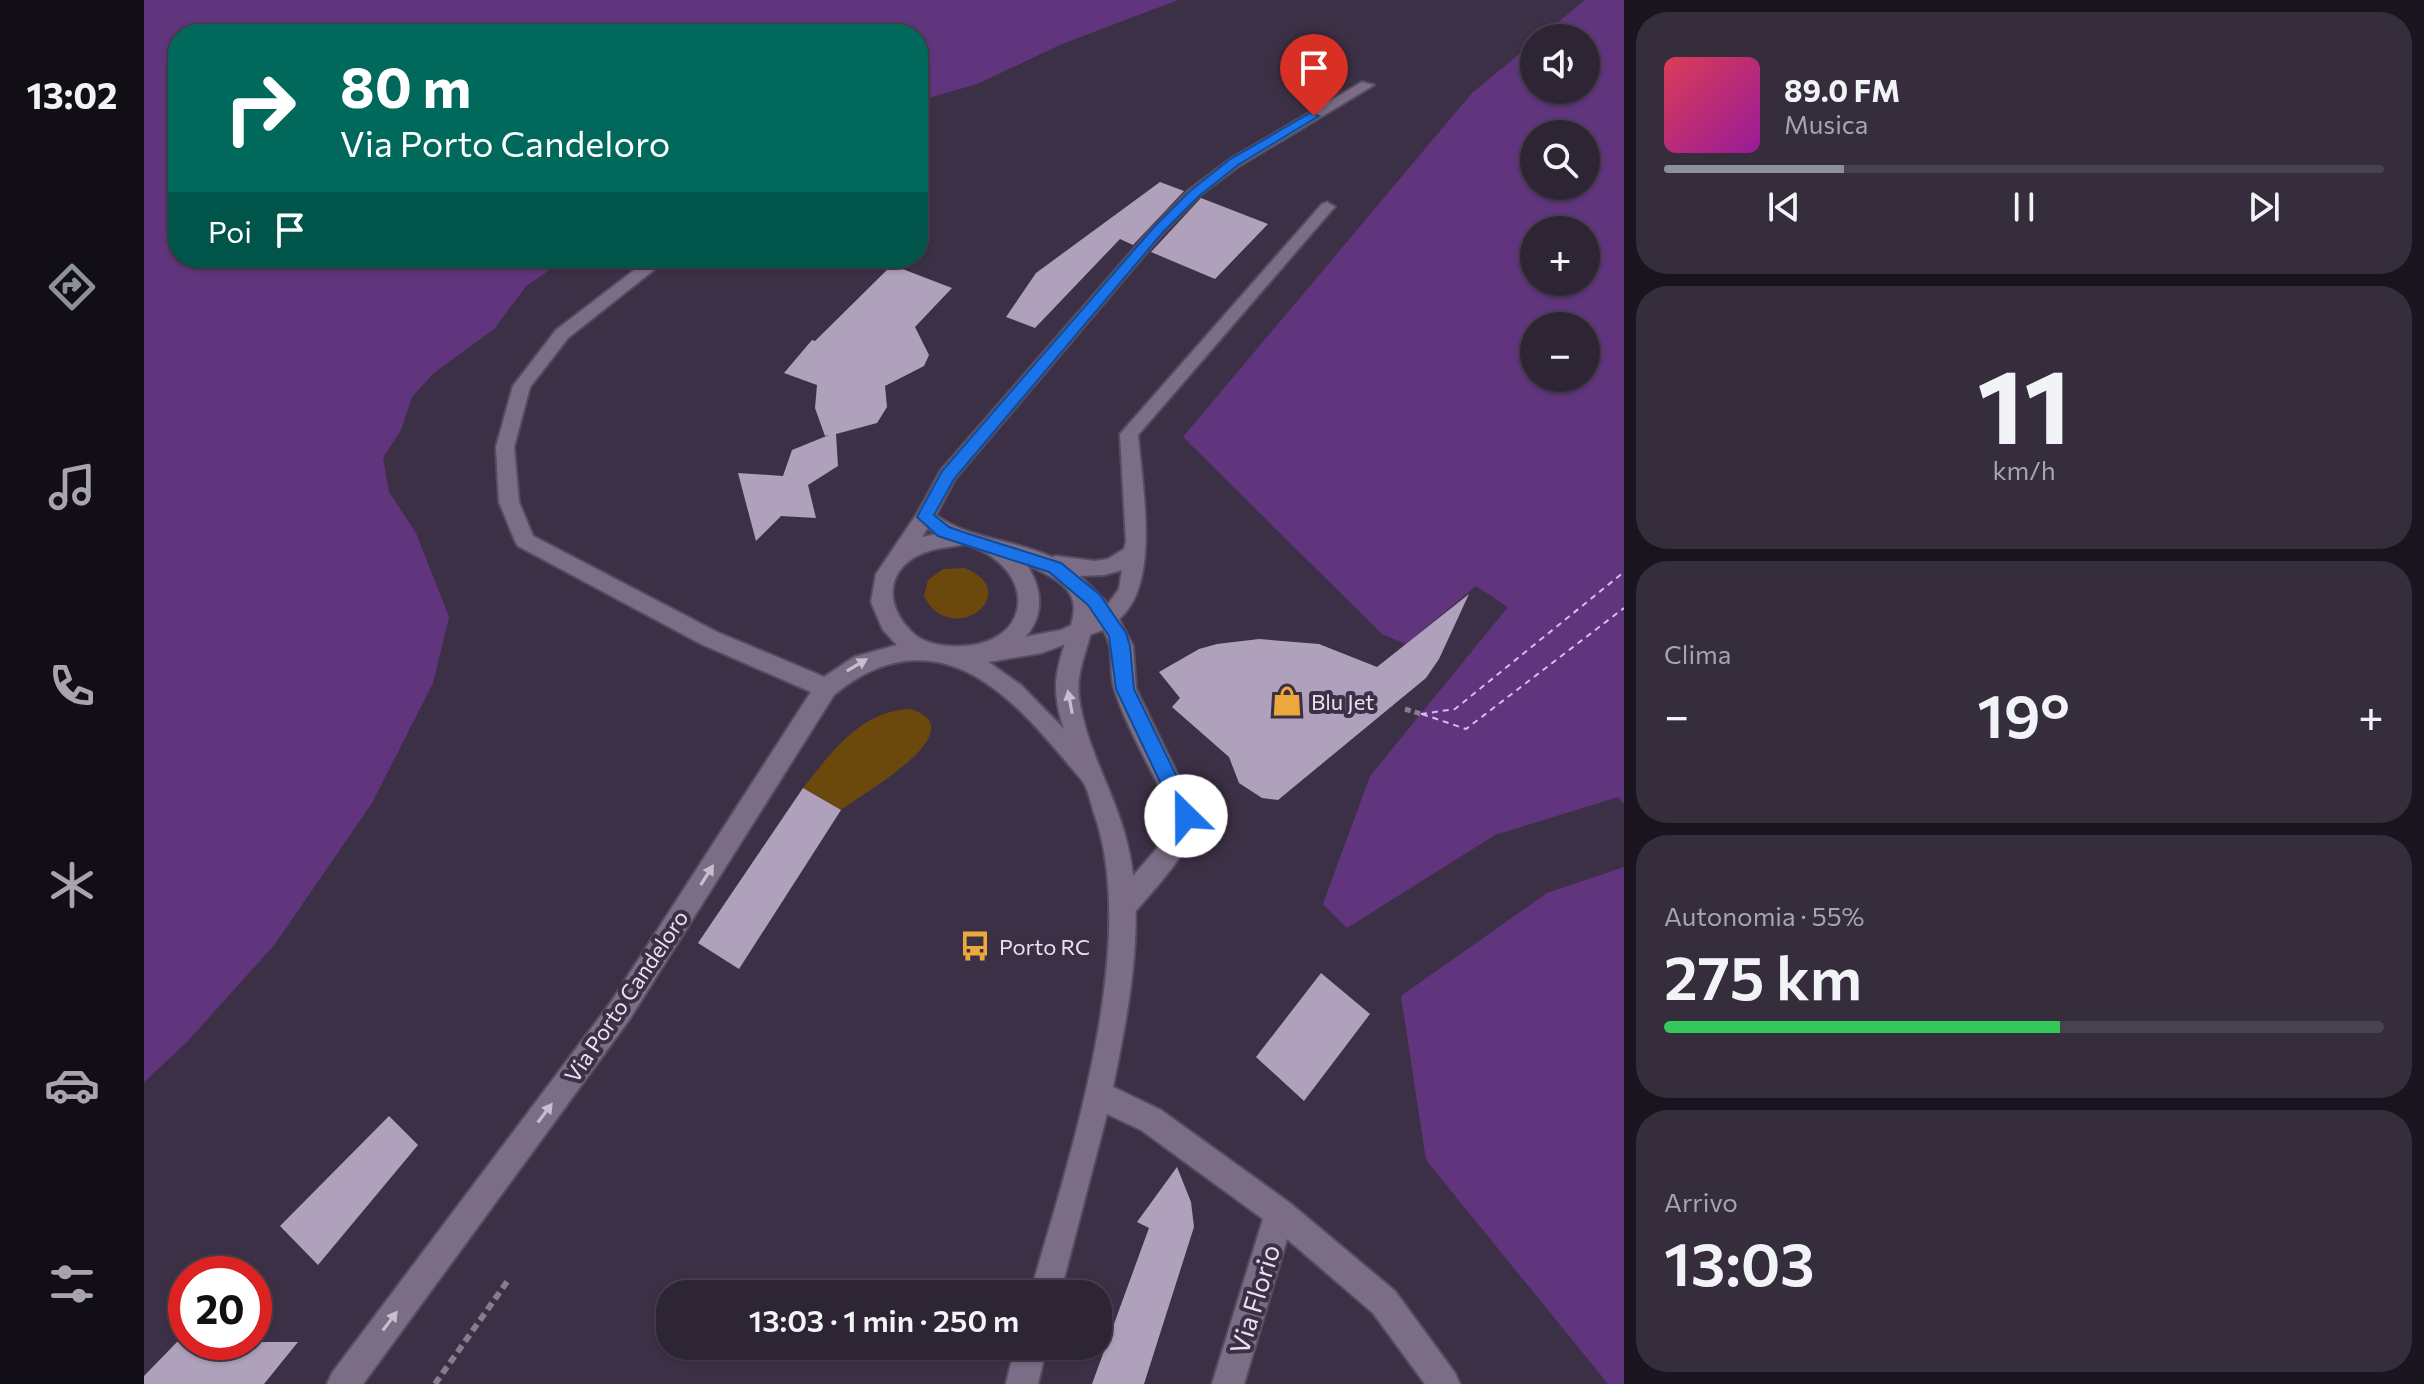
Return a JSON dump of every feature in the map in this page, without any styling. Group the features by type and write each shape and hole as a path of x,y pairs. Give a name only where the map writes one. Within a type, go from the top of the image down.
{"street":[{"path":"1091,777 999,679 981,667 954,657 927,652 905,640 889,624 881,606 880,588 887,570 925,517 948,475 1158,230 1194,193 1234,163 1367,85"},
{"path":"954,657 1050,644 1107,616 1128,593 1130,555 1136,542 1129,434 1327,207"},
{"path":"644,268 562,334 522,386 505,447 509,502 525,541 709,638 826,688"},
{"path":"925,517 944,531 961,538 1055,567 1107,616 1122,646 1125,689 1186,816 1181,837 1122,908"},
{"path":"899,555 917,544 938,538 961,538"},
{"path":"981,654 1004,644 1021,628 1030,609 1029,587 1019,568 1002,552 983,543"},
{"path":"1035,559 1094,569 1114,566 1130,555"},
{"path":"1049,1280 1099,1095 1115,997 1122,908 1117,854 1068,701 1067,666 1083,629 1086,612 1082,595 1071,580"},
{"name":"Via Porto Candeloro","path":"343,1384 620,1011 826,688 869,658 897,652 927,652"},
{"path":"1099,1095 1151,1120 1280,1213 1384,1302 1444,1384"},
{"name":"Via Florio","path":"1228,1384 1280,1213"},
{"path":"1022,1384 1028,1360"}],"path":[{"path":"1405,709 1421,714"},
{"path":"435,1384 509,1279"}],"shaded area":[{"path":"144,0 1178,0 1062,44 977,84 928,98 928,24 168,24 168,268 553,268 527,285 494,329 434,373 412,397 401,430 383,458 389,492 416,533 449,617 433,683 372,803 275,944 187,1042 144,1082"},
{"path":"1585,0 1624,0 1624,804 1618,797 1495,835 1347,928 1323,904 1370,776 1508,607 1476,586 1406,644 1382,634 1183,437 1472,93 1520,54 1520,104 1600,104 1600,24 1556,24"},
{"path":"964,568 981,578 988,590 986,601 978,611 965,617 950,618 936,612 924,596 928,580 943,569"},
{"path":"910,709 928,719 931,732 923,747 888,778 841,810 803,788 848,736 876,717"},
{"path":"1624,867 1624,1384 1608,1384 1426,1160 1401,996 1547,893"}],"building":[{"path":"1160,182 1184,191 1133,245 1120,239 1035,328 1006,317 1036,273"},
{"path":"1201,198 1268,224 1215,279 1151,252"},
{"path":"889,268 900,268 952,288 915,327 929,355 924,366 885,386 887,407 877,423 836,434 838,466 808,485 816,518 781,516 756,541 738,473 783,476 792,450 829,435 825,436 815,408 817,385 784,373 812,340 815,341"},
{"path":"1469,594 1439,659 1426,678 1278,800 1262,798 1239,783 1229,757 1172,707 1180,698 1159,672 1199,649 1259,639 1319,644 1377,667"},
{"path":"803,788 841,810 739,969 698,943"},
{"path":"1321,973 1370,1014 1304,1101 1256,1057"},
{"path":"389,1116 418,1145 318,1265 280,1226"},
{"path":"1177,1167 1191,1202 1194,1227 1144,1384 1092,1384 1101,1360 1112,1360 1112,1329 1149,1228 1137,1222"},
{"path":"272,1342 298,1342 264,1384 144,1384 144,1376 168,1351 168,1360 272,1360"}],"ferry route":[{"path":"1421,714 1455,709 1624,572"},
{"path":"1422,714 1466,729 1624,608"}],"place":[{"name":"Blu Jet","path":"1287,701"},
{"name":"Porto RC","path":"975,946"}],"route":[{"path":"1186,816 1183,804 1125,689 1122,646 1117,633 1094,600 1055,567 961,538 935,526 925,517 948,475 1158,230 1194,193 1234,163 1314,116"}]}
